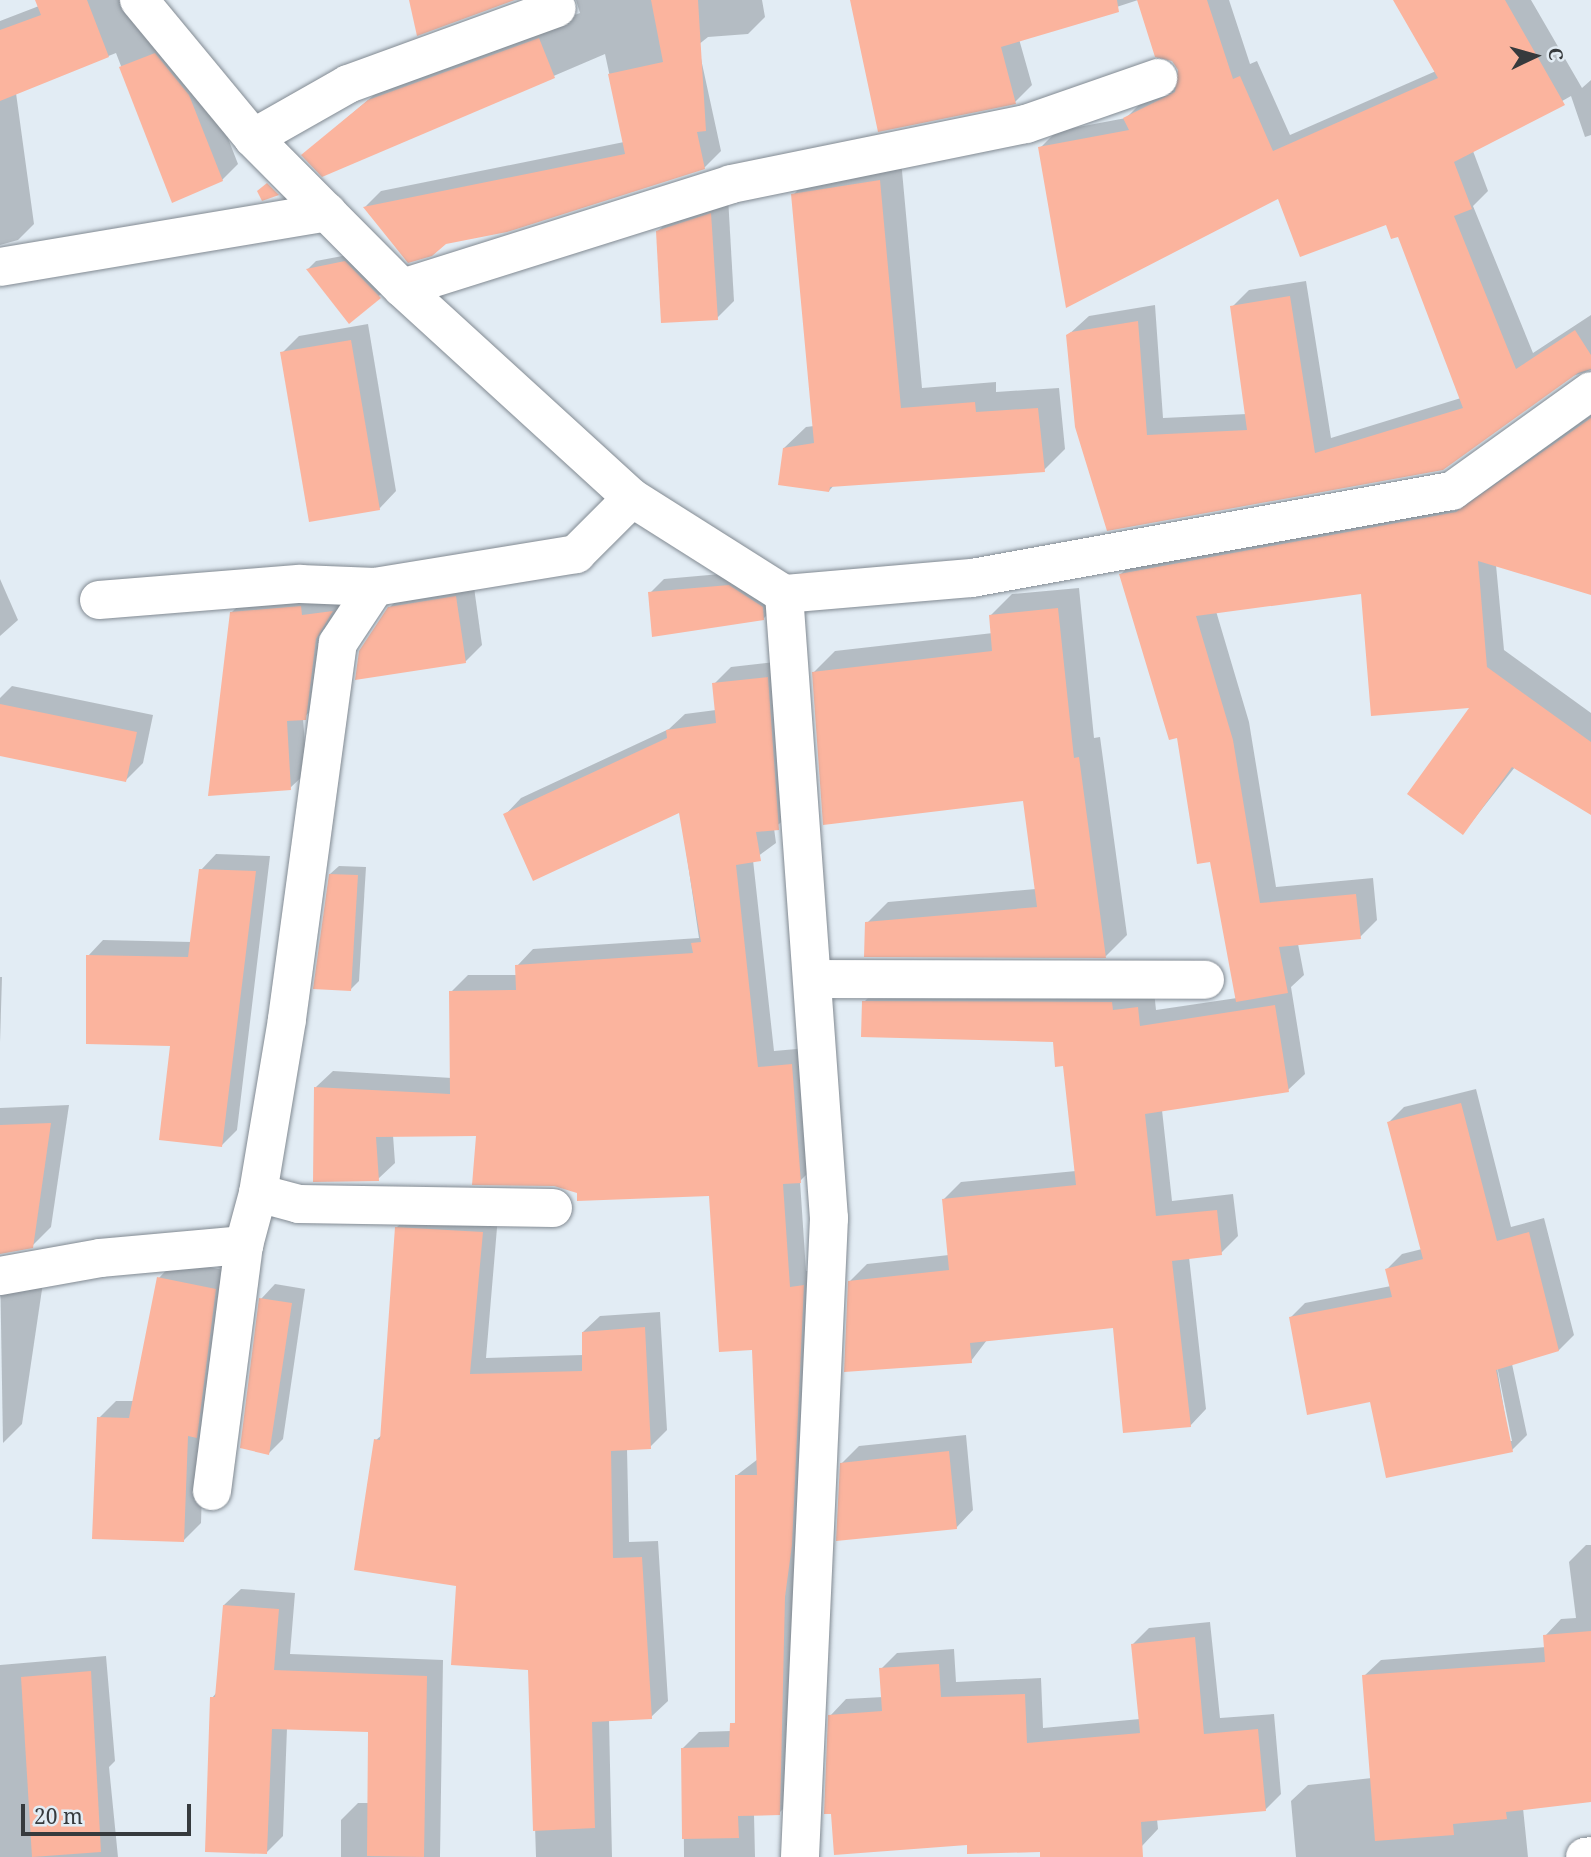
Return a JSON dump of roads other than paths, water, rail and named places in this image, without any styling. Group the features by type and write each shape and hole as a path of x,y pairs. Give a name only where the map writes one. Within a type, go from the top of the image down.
{"street":[{"path":"139,0 253,138 402,288 632,498 784,594 972,579 1452,491 1591,391"},
{"path":"253,138 348,84 557,8"},
{"path":"402,288 731,184 1026,124 1158,78"},
{"path":"0,267 327,212"},
{"path":"99,600 300,584 375,587 576,554 632,498"},
{"path":"212,1491 244,1245 258,1193 338,643 375,587"},
{"path":"784,594 829,1218 800,1857"},
{"path":"812,979 1205,980"},
{"path":"258,1193 299,1204 553,1208"},
{"path":"0,1276 100,1258 244,1245"},
{"path":"1585,1857 1591,1856"}]}
